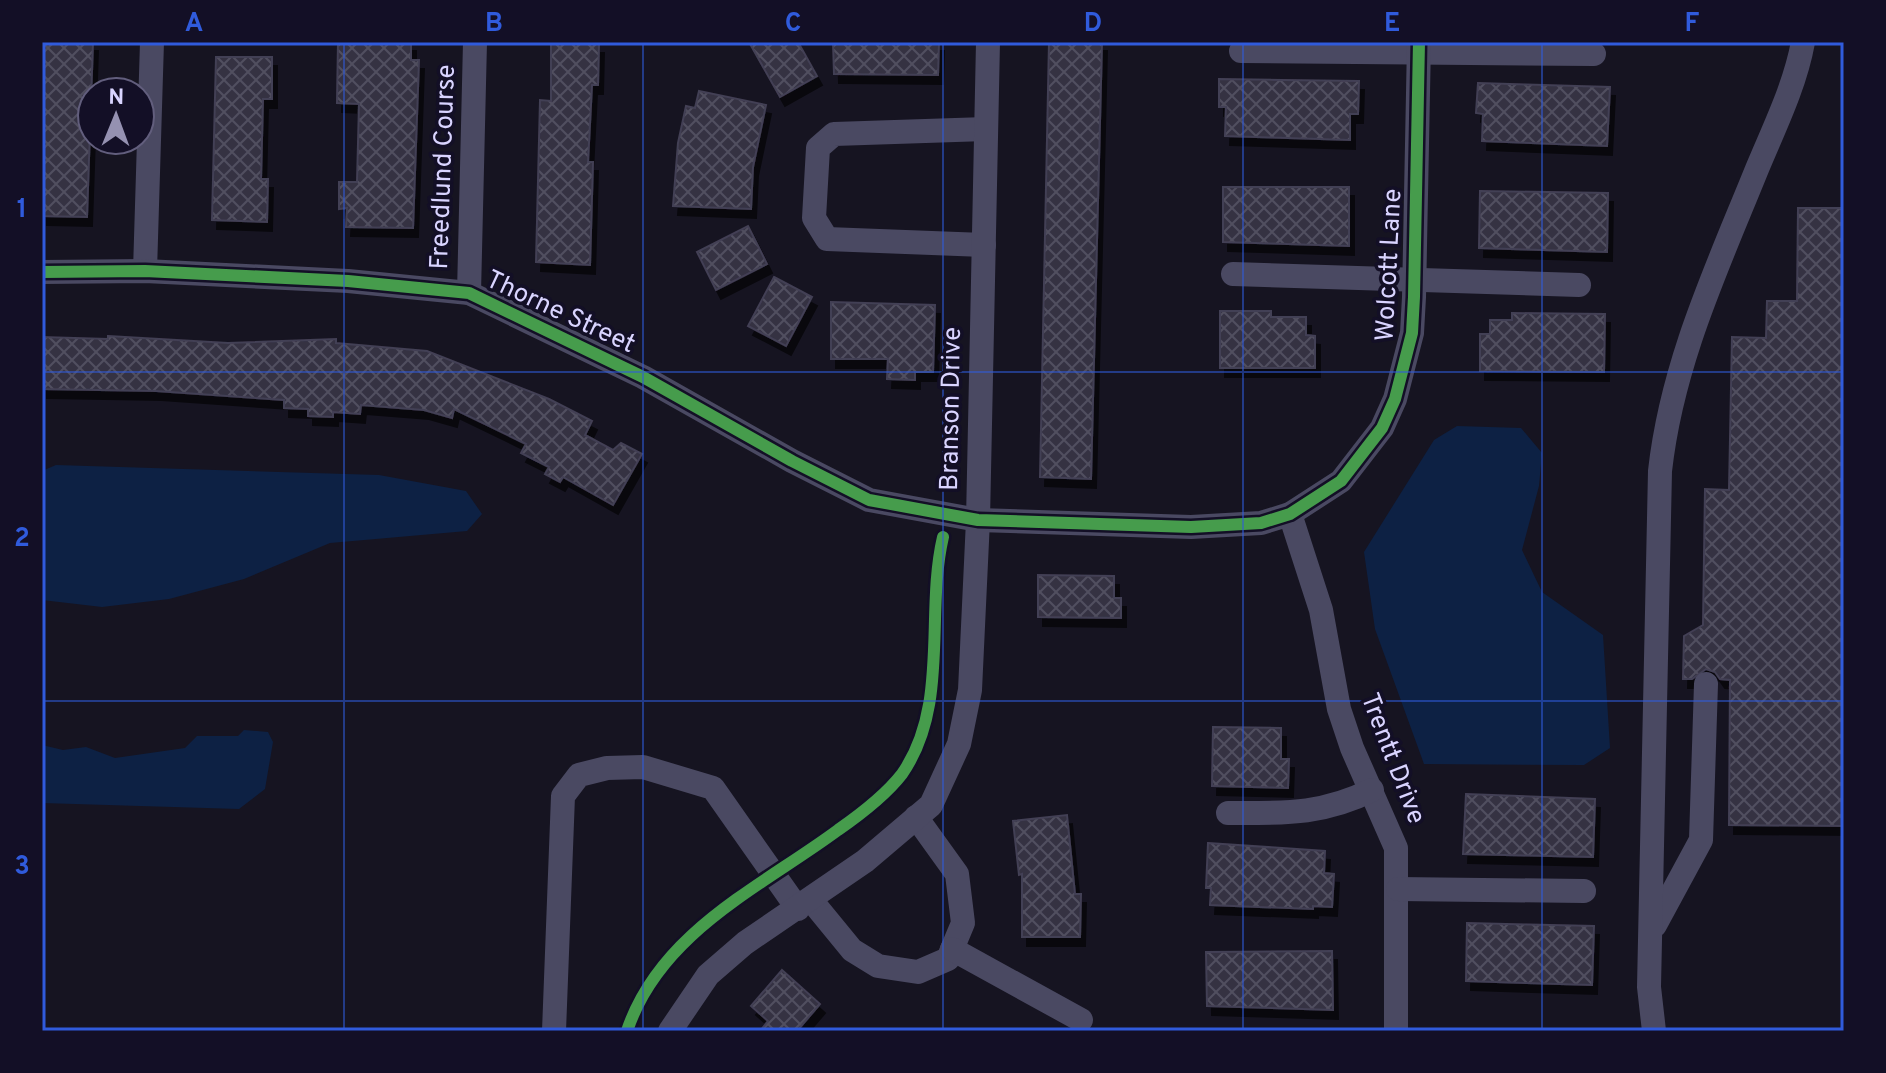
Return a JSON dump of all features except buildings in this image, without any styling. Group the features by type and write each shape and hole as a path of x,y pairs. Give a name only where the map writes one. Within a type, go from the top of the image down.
{"street":[{"path":"145,271 152,42"},
{"name":"Freedlund Course","path":"469,293 475,42"},
{"name":"Branson Drive","path":"670,1031 708,975 745,943 865,861 931,805 959,744 970,690 978,520 988,42"},
{"path":"1654,1031 1650,951 1660,471 1665,425 1688,338 1790,88 1803,42"},
{"path":"1241,51 1419,48 1594,54"},
{"name":"Wolcott Lane","path":"978,520 1231,527 1290,514 1341,481 1382,428 1405,367 1412,333 1419,48"},
{"path":"984,245 827,239 814,218 818,148 834,134 986,129"},
{"name":"Thorne Street","path":"42,272 145,271 348,281 469,293 643,377 792,461 869,500 978,520"},
{"path":"1233,274 1579,285"},
{"name":"Trentt Drive","path":"1290,514 1318,598 1339,709 1396,848 1396,1031"},
{"path":"1650,951 1665,902 1701,840 1706,684"},
{"path":"554,1031 563,796 579,775 607,768 643,767 713,788 804,904 852,950 878,966 918,972 948,959 963,923 957,874 916,817"},
{"path":"1228,813 1313,812 1346,803 1372,790"},
{"path":"1398,889 1584,891"},
{"path":"952,949 1081,1020"}],"water":[{"path":"1457,426 1521,428 1542,453 1539,486 1522,550 1542,592 1603,635 1610,748 1584,765 1424,764 1375,629 1364,552 1434,440"},
{"path":"56,465 379,475 466,491 482,514 467,531 330,543 244,579 169,599 102,607 42,600 42,471"},
{"path":"244,730 268,732 273,742 265,789 239,809 42,803 42,745 63,750 86,747 115,758 185,748 197,736 238,736"}],"cycle path":[{"path":"42,272 145,271 348,281 469,293 643,377 792,461 869,500 978,520 1191,527 1261,523 1290,514 1341,481 1382,428 1395,399 1412,333 1419,42"},
{"path":"627,1031 642,996 663,966 688,939 746,893 864,811 902,774 917,747 926,719 943,537"}]}
